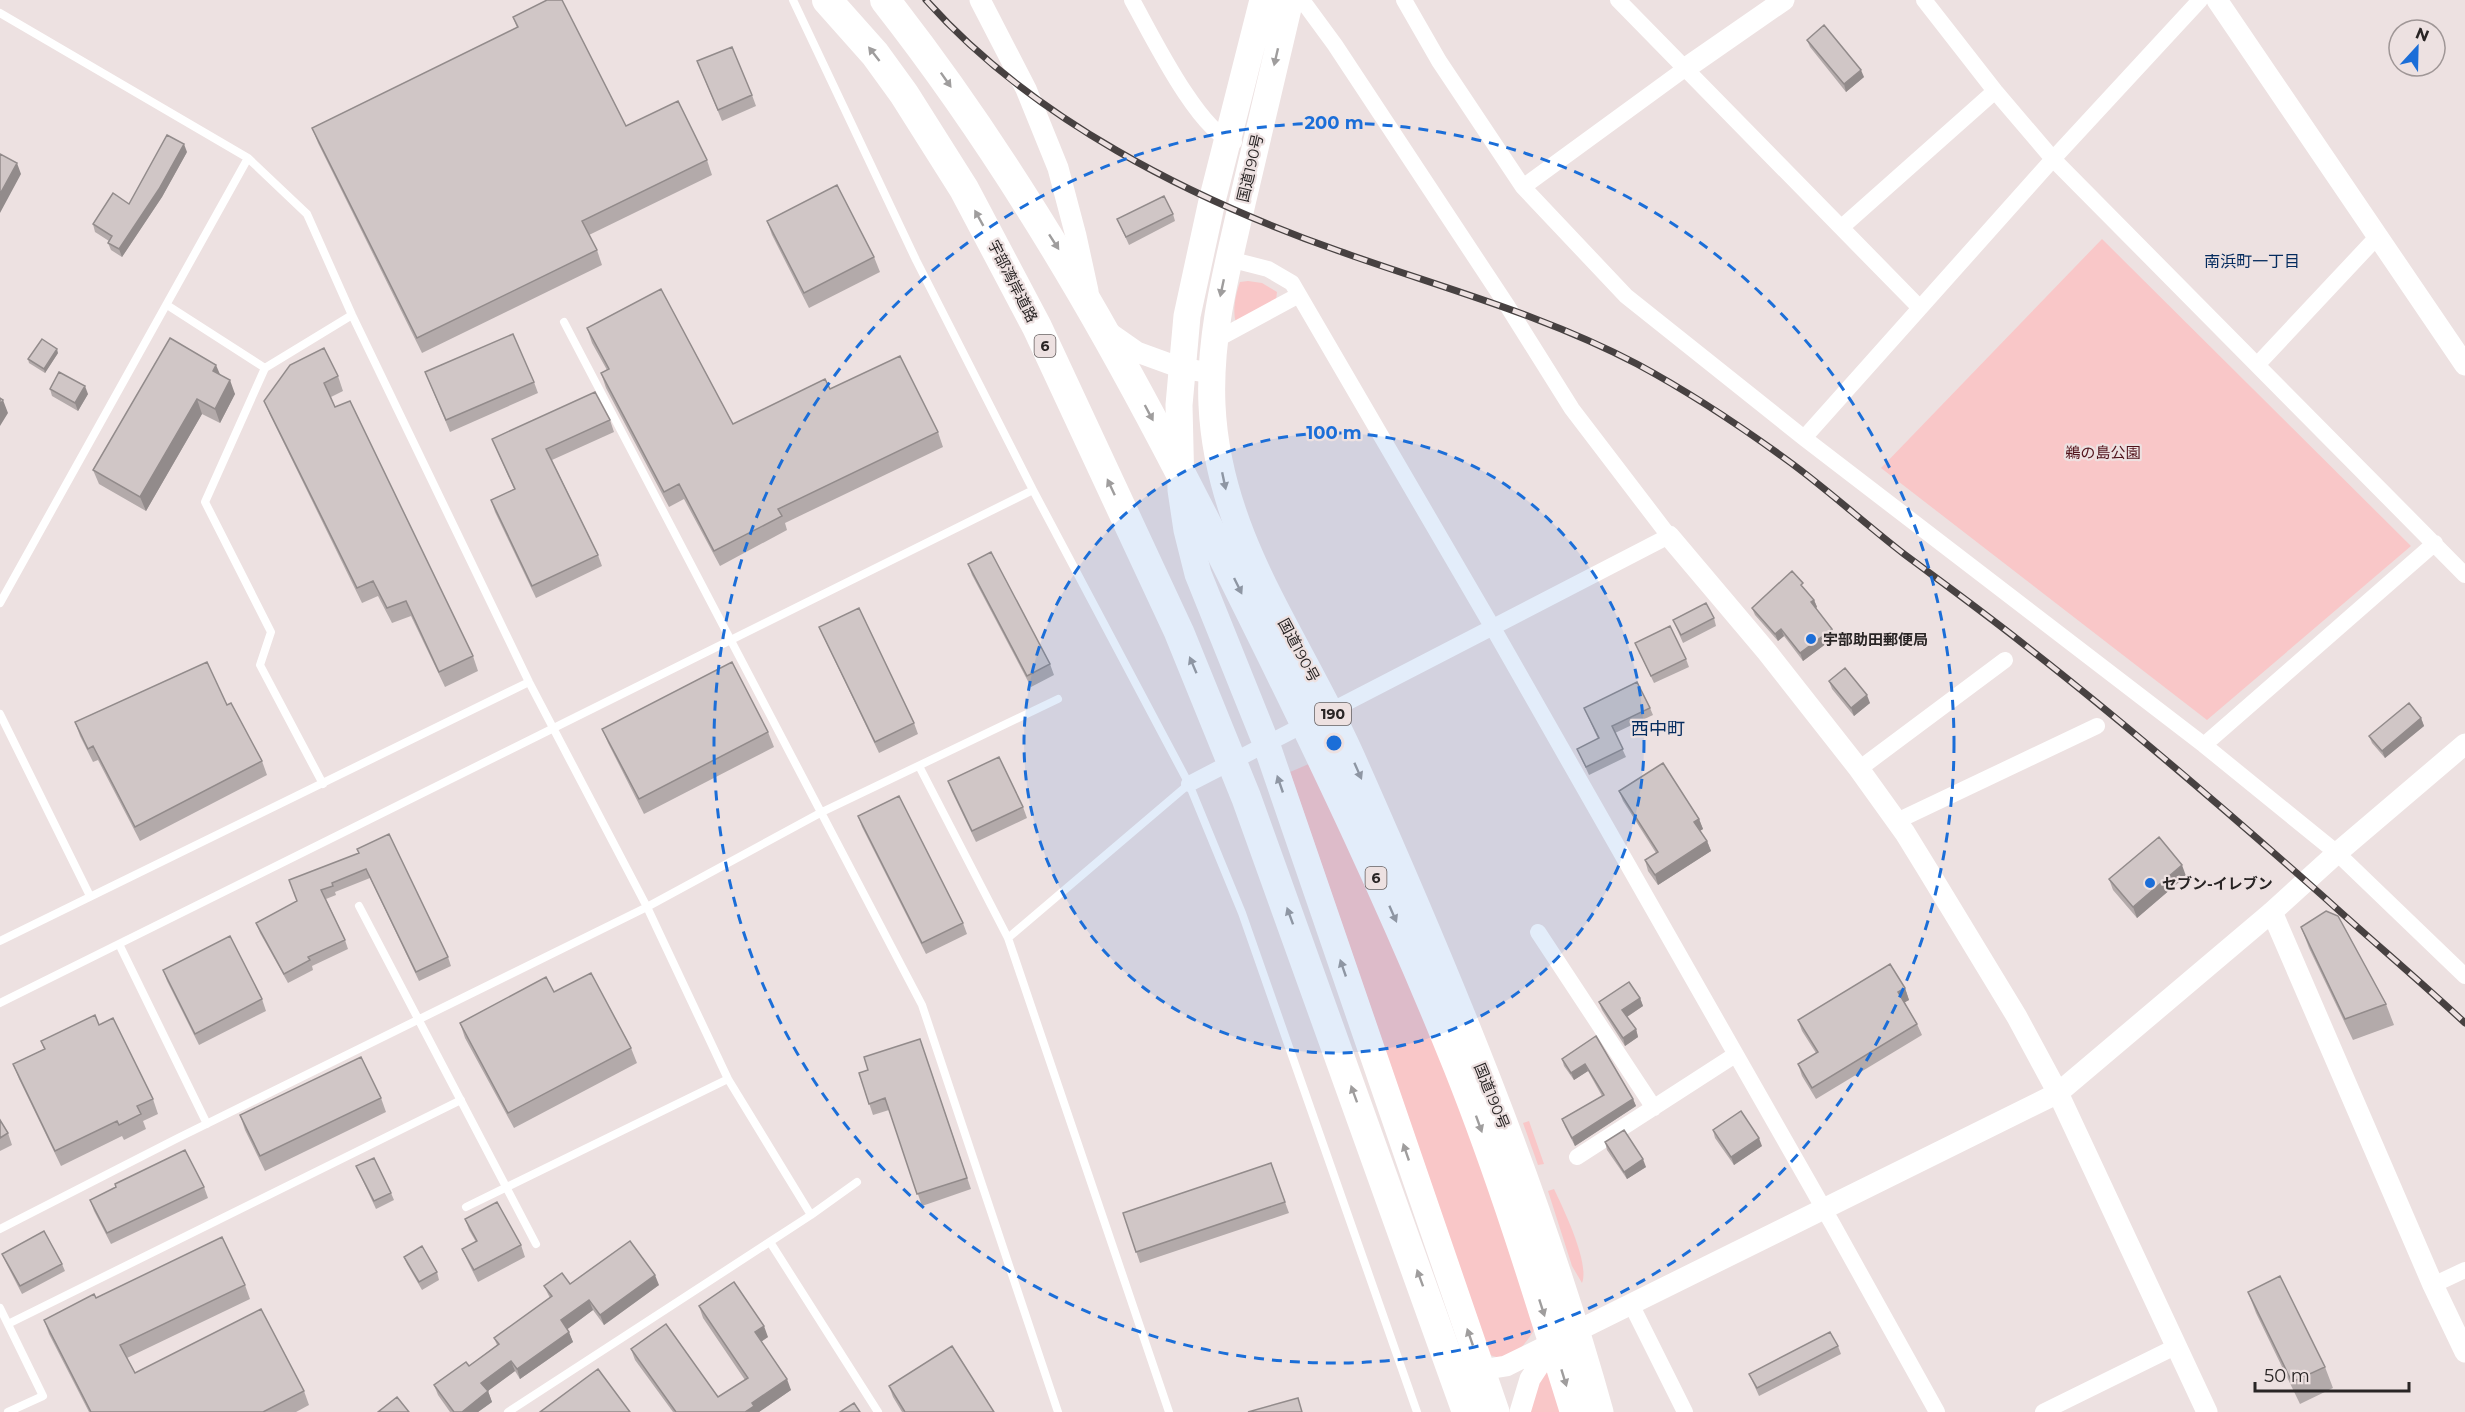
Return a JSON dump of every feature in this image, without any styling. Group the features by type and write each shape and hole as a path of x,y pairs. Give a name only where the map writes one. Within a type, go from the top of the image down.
{"highway":[{"name":"宇部湾岸道路","path":"827,0 875,54 904,94 958,179 1046,348 1174,622 1216,718 1441,1337"},
{"name":"6","path":"885,0 943,76 1031,207 1077,281 1115,348 1202,514 1289,689 1383,892 1459,1069 1505,1196 1565,1337 1575,1412"},
{"name":"国道190号","path":"1263,0 1227,140 1187,316 1181,368 1179,444 1181,490 1187,530 1198,574 1266,743 1496,1412"},
{"name":"国道190号","path":"1290,0 1228,259 1214,341 1211,373 1217,449 1228,499 1241,539 1332,712 1405,877 1508,1135 1565,1337 1600,1412"},
{"name":"6","path":"1441,1337 1467,1412"}],"street":[{"path":"980,0 1026,89 1058,168 1086,284 1101,327 1137,352 1181,368 1211,373"},
{"path":"1132,0 1182,89 1203,117 1227,140 1255,147"},
{"path":"1302,0 1335,45 1489,278 1572,409 1670,536 1767,652 1897,821 2018,1017 2058,1093 2207,1412"},
{"path":"1404,0 1439,61 1523,186 1626,296 1804,438 2204,745 2337,853 2465,976"},
{"path":"1618,0 1843,226 1920,308"},
{"path":"1523,186 1784,0"},
{"path":"1924,0 1995,91 2053,159 2465,575"},
{"path":"1804,438 2053,159 2200,0"},
{"path":"2217,0 2465,365"},
{"path":"1843,226 1995,91"},
{"path":"2257,365 2377,237"},
{"path":"1228,259 1268,269 1292,283 1493,628 1824,1208 1937,1412"},
{"path":"1214,341 1299,295"},
{"path":"1189,784 1670,536"},
{"path":"2204,745 2435,543"},
{"path":"1859,769 2005,660"},
{"path":"1897,821 2097,726"},
{"path":"1441,1337 1455,1359 1472,1368 1481,1370 1506,1366 2058,1093 2272,912 2337,853 2465,744"},
{"path":"2272,912 2433,1285 2465,1352"},
{"path":"1538,932 1654,1108"},
{"path":"1577,1157 1735,1055"},
{"path":"2433,1285 2465,1270"},
{"path":"1631,1304 1685,1412"},
{"path":"1520,1412 1530,1379 1565,1337"},
{"path":"2043,1412 2177,1346"}],"lane":[{"path":"793,0 916,260 1033,490 1189,784 1242,913 1417,1412"},
{"path":"0,13 248,158 307,214 352,315 551,728 647,907 728,1079 811,1215"},
{"path":"0,603 248,158"},
{"path":"167,305 265,368"},
{"path":"323,784 260,665 271,632 205,502 265,368 352,315"},
{"path":"564,322 729,641 822,812 922,1005 1058,1412"},
{"path":"0,1003 1033,490"},
{"path":"0,941 529,682"},
{"path":"0,1229 647,907 822,812 1058,699"},
{"path":"0,714 90,896"},
{"path":"919,766 1008,938 1169,1412"},
{"path":"1008,938 1189,784"},
{"path":"359,906 536,1244"},
{"path":"119,944 207,1124"},
{"path":"466,1207 728,1079"},
{"path":"8,1324 461,1100"},
{"path":"508,1412 811,1215 857,1182"},
{"path":"770,1242 878,1412"},
{"path":"0,1308 43,1396 8,1412"}],"green space":[{"name":"鵜の島公園","path":"2102,239 2411,546 2207,720 1881,468"},
{"path":"1240,282 1262,283 1277,292 1276,300 1236,322 1234,307"},
{"path":"1311,763 1458,1095 1538,1324 1519,1350 1506,1357 1490,1355 1290,772"},
{"path":"1529,1121 1544,1164 1538,1165 1523,1123"},
{"path":"1554,1189 1579,1249 1582,1283 1572,1266 1548,1191"},
{"path":"1551,1360 1567,1412 1528,1412 1531,1399"}],"building":[{"path":"547,0 562,0 626,126 678,101 707,160 582,221 597,250 417,338 312,128 518,27 513,17"},
{"path":"1824,25 1861,70 1844,84 1807,40"},
{"path":"732,47 752,95 718,110 697,61"},
{"path":"167,135 184,144 159,189 119,249 108,243 112,236 93,224 113,193 129,204"},
{"path":"0,154 17,163 0,194"},
{"path":"837,185 874,257 804,293 767,221"},
{"path":"1164,196 1173,214 1126,237 1117,219"},
{"path":"661,289 733,424 825,379 830,389 900,356 938,432 778,509 782,516 714,551 679,484 664,492 601,373 609,369 587,328"},
{"path":"513,334 534,382 446,420 425,372"},
{"path":"170,338 216,365 213,371 230,380 215,409 197,399 140,497 93,470"},
{"path":"42,339 57,349 44,369 28,359"},
{"path":"324,348 338,376 324,383 335,407 350,401 473,656 439,672 406,601 387,608 373,581 357,588 264,401 290,365"},
{"path":"59,372 85,386 75,403 50,389"},
{"path":"595,392 610,420 546,449 598,555 532,586 491,500 515,489 492,439"},
{"path":"991,552 1050,664 1027,676 968,564"},
{"path":"1792,571 1803,583 1801,585 1814,600 1811,602 1832,629 1800,653 1781,629 1775,634 1752,608"},
{"path":"1706,603 1714,618 1681,635 1673,620"},
{"path":"859,608 914,723 875,742 819,627"},
{"path":"1670,626 1686,659 1651,676 1635,643"},
{"path":"207,662 227,705 231,703 262,761 135,827 93,746 88,749 75,722"},
{"path":"732,662 768,732 639,799 602,729"},
{"path":"1845,668 1867,695 1851,708 1829,681"},
{"path":"1637,682 1650,708 1612,726 1623,749 1586,767 1577,749 1599,738 1584,708"},
{"path":"2409,703 2421,718 2382,751 2369,736"},
{"path":"999,757 1023,807 972,831 948,781"},
{"path":"1663,763 1699,819 1694,822 1707,841 1655,875 1645,860 1658,852 1619,791"},
{"path":"899,796 963,923 922,943 858,816"},
{"path":"389,834 448,957 416,972 366,869 321,890 345,940 308,957 310,960 284,974 256,923 297,901 289,880 359,853 357,849"},
{"name":"セブン-イレブン","path":"2159,837 2182,865 2133,907 2109,879"},
{"path":"2326,911 2338,916 2386,1004 2345,1019 2301,927"},
{"path":"230,936 262,999 195,1034 163,970"},
{"path":"1890,964 1905,988 1898,992 1917,1024 1812,1088 1798,1064 1818,1052 1798,1020"},
{"path":"591,973 631,1048 508,1113 460,1023 546,977 554,992"},
{"path":"1629,982 1640,998 1622,1010 1636,1029 1623,1038 1599,1002"},
{"path":"95,1015 99,1025 113,1018 153,1099 137,1106 141,1114 119,1125 117,1121 55,1151 13,1064 45,1049 41,1041"},
{"path":"1596,1036 1633,1099 1572,1138 1562,1119 1604,1095 1585,1064 1571,1073 1562,1059"},
{"path":"920,1039 967,1178 917,1194 885,1098 869,1104 859,1073 868,1070 864,1057"},
{"path":"361,1057 381,1098 260,1156 240,1115"},
{"path":"1741,1111 1759,1138 1731,1157 1713,1130"},
{"path":"0,1120 8,1133 0,1138"},
{"path":"1624,1130 1643,1159 1624,1172 1605,1142"},
{"path":"185,1150 204,1187 107,1233 90,1200 116,1187 115,1184"},
{"path":"374,1158 391,1193 374,1201 356,1166"},
{"path":"1271,1163 1285,1202 1136,1252 1123,1213"},
{"path":"497,1202 521,1245 474,1270 462,1249 477,1241 465,1219"},
{"path":"44,1231 62,1264 20,1286 2,1254"},
{"path":"222,1237 245,1285 120,1345 135,1373 261,1309 304,1391 263,1412 91,1412 44,1320 94,1294 96,1298"},
{"path":"630,1241 655,1275 600,1315 589,1300 561,1320 569,1332 517,1369 511,1361 481,1383 488,1391 462,1412 454,1412 434,1385 466,1362 469,1366 499,1344 494,1338 552,1296 544,1286 562,1273 570,1284"},
{"path":"422,1246 437,1272 419,1282 404,1257"},
{"path":"2280,1276 2325,1367 2292,1382 2248,1292"},
{"path":"734,1282 764,1326 755,1332 787,1379 752,1403 754,1406 745,1412 676,1412 631,1349 666,1324 718,1397 748,1378 699,1306"},
{"path":"1830,1332 1838,1346 1757,1388 1749,1374"},
{"path":"952,1346 994,1412 905,1412 889,1386"},
{"path":"598,1369 630,1412 540,1412"},
{"path":"397,1397 409,1412 378,1412"},
{"path":"1298,1398 1302,1412 1248,1412"},
{"path":"854,1403 860,1412 840,1412"}],"railway":[{"path":"926,0 968,43 1014,82 1064,118 1117,151 1171,180 1227,207 1283,230 1564,330 1637,364 1732,422 1802,471 1904,554 2106,710 2253,834 2465,1023"}],"place":[{"name":"宇部助田郵便局","path":"1811,639"},
{"name":"セブン-イレブン","path":"2150,883"}],"district":[{"name":"南浜町一丁目","path":"2252,261"},
{"name":"西中町","path":"1658,729"}]}
